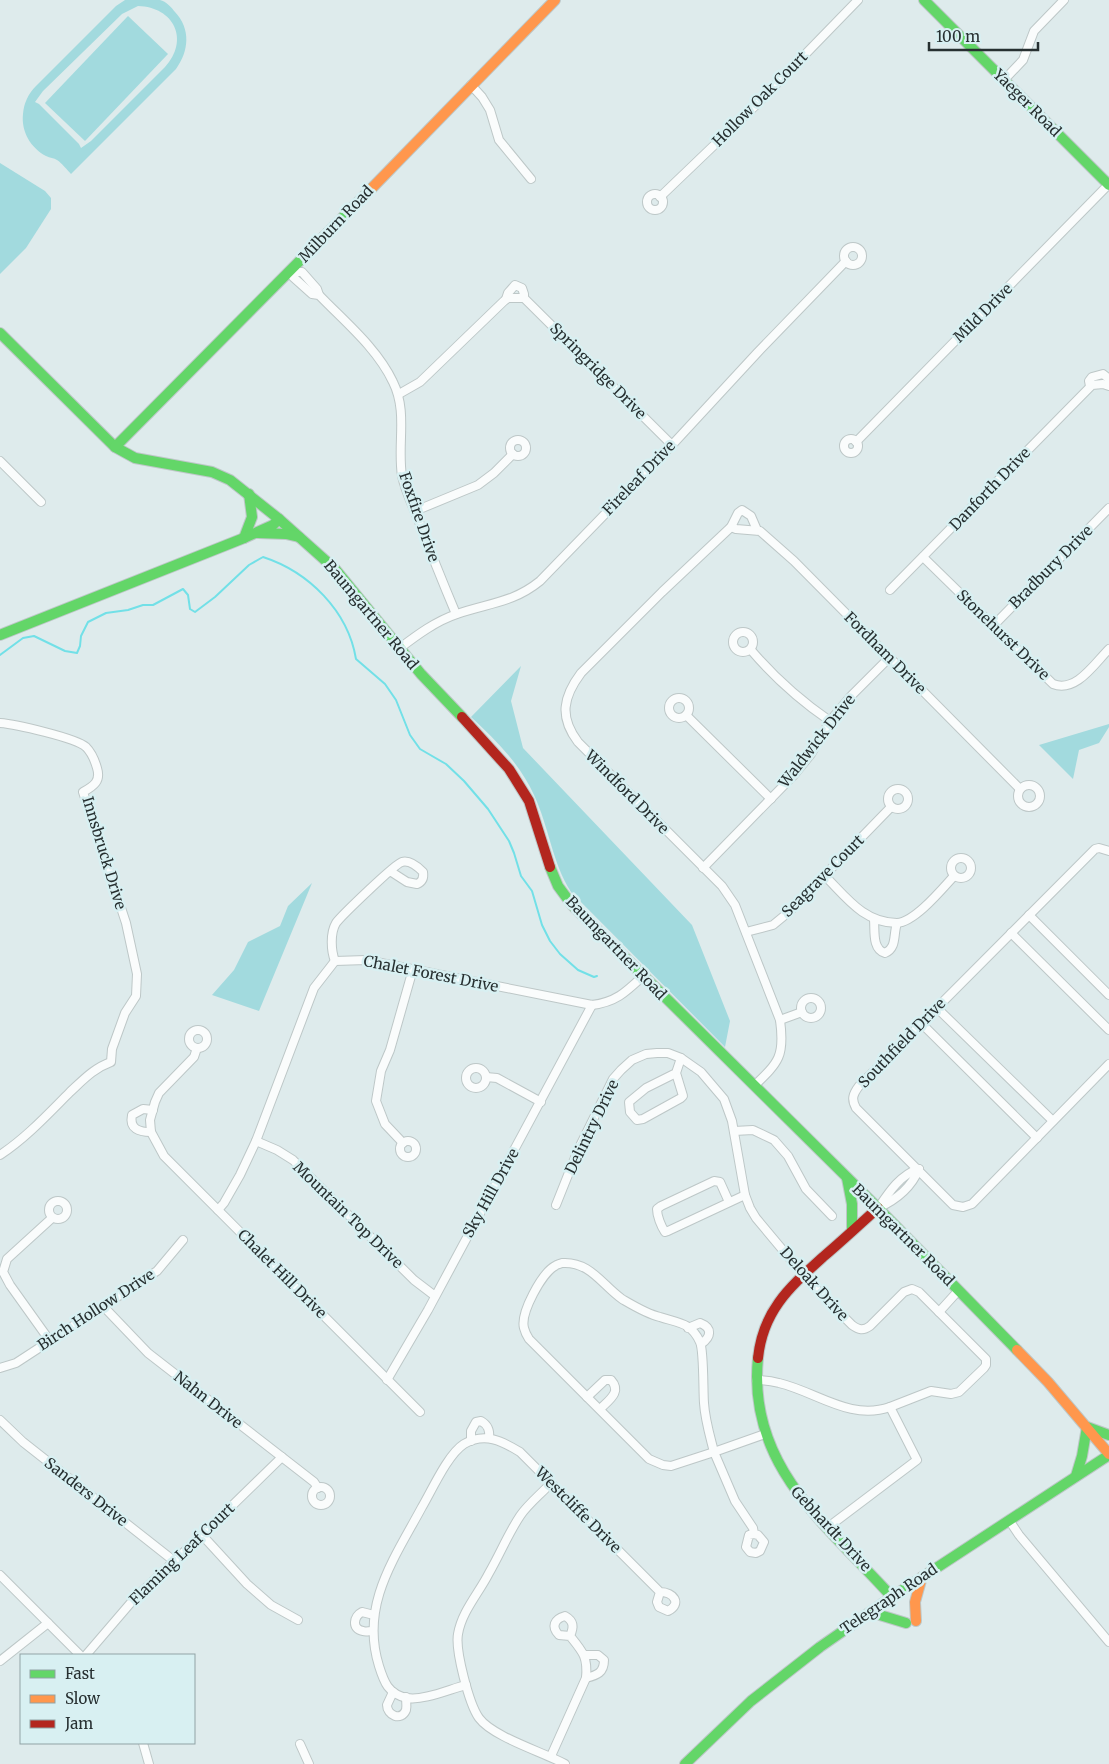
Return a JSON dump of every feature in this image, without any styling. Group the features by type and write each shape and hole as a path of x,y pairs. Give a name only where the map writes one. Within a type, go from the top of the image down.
{"main road":[{"name":"Milburn Road","path":"116,447 293,271 554,0"},
{"name":"Yaeger Road","path":"924,0 1109,184"},
{"name":"Baumgartner Road","path":"0,333 116,447 135,458 212,472 230,480 249,493 339,574 434,690 485,741 509,769 529,801 546,858 558,886 572,905 878,1208 1048,1382 1109,1454"},
{"path":"244,538 253,518 253,506 249,493"},
{"path":"0,635 244,538 273,525 279,519"},
{"path":"255,533 286,534 299,537"},
{"path":"846,1178 854,1204 852,1231"},
{"name":"Gebhardt Drive","path":"878,1208 804,1274 786,1292 770,1314 758,1352 756,1380 758,1403 765,1434 777,1462 792,1488 892,1597"},
{"path":"1076,1476 1082,1456 1086,1427 1109,1435"},
{"name":"Telegraph Road","path":"685,1764 770,1685 805,1657 892,1597 1109,1454"},
{"path":"870,1612 911,1622 922,1577"}],"street":[{"name":"Hollow Oak Court","path":"660,197 755,106 858,0"},
{"path":"1004,80 1023,60 1034,31 1064,0"},
{"path":"471,85 490,110 499,140 531,179"},
{"name":"Mild Drive","path":"856,442 1109,184"},
{"name":"Fireleaf Drive","path":"400,648 439,622 456,614 510,599 540,581 846,261"},
{"name":"Foxfire Drive","path":"293,271 293,277 312,294 319,295 371,349 384,365 399,394 402,412 401,458 403,477 456,614"},
{"name":"Springridge Drive","path":"399,394 420,382 506,299 508,292 515,285 522,288 524,298 672,445"},
{"path":"506,299 524,298"},
{"name":"Danforth Drive","path":"890,590 1090,386 1089,381 1097,375 1103,374 1109,379"},
{"path":"1090,386 1103,384 1109,386"},
{"path":"415,511 478,484 494,473 513,454"},
{"path":"0,461 41,502"},
{"name":"Bradbury Drive","path":"992,626 1109,508"},
{"name":"Windford Drive","path":"754,1086 776,1064 780,1055 782,1036 780,1020 735,905 722,886 578,742 571,733 566,714 566,704 571,686 581,673 662,592 731,527 738,512 742,510 752,516 757,530"},
{"path":"731,527 743,530 757,530"},
{"name":"Fordham Drive","path":"757,530 760,530 770,538 794,561 1020,789"},
{"name":"Stonehurst Drive","path":"923,557 1047,680 1059,686 1065,687 1074,684 1109,649"},
{"path":"751,650 764,665 808,706 830,721"},
{"name":"Waldwick Drive","path":"704,868 794,776 811,754 830,721 851,696 889,658"},
{"path":"686,715 771,799"},
{"name":"Innsbruck Drive","path":"0,723 67,738 81,743 90,752 97,768 98,776 95,784 83,792 126,923 137,974 136,996 125,1013 112,1049 111,1062 87,1076 29,1133 0,1155"},
{"name":"Seagrave Court","path":"746,932 773,925 790,911 891,807"},
{"name":"Southfield Drive","path":"1109,851 1103,848 1095,849 859,1086 852,1098 856,1108 953,1205 968,1207 1109,1064"},
{"path":"218,1210 240,1175 256,1141 314,988 335,961 332,951 336,923 390,871"},
{"path":"825,876 859,910 874,920 897,924 910,918 925,906 954,876"},
{"path":"1028,915 1109,996"},
{"path":"874,920 876,947 880,952 885,953 890,951 894,945 897,924"},
{"path":"1011,933 1109,1030"},
{"name":"Chalet Forest Drive","path":"335,961 366,960 592,1005 609,1003 617,999 643,976"},
{"path":"402,1143 386,1124 377,1108 376,1101 381,1071 390,1050 413,969"},
{"name":"Sky Hill Drive","path":"388,1380 541,1102 592,1005"},
{"path":"937,1008 1053,1121"},
{"path":"780,1020 802,1012"},
{"path":"922,1024 1037,1138"},
{"path":"153,1110 143,1109 132,1115 131,1121 138,1131 151,1132 150,1120 159,1093 194,1057 197,1048"},
{"name":"Deloak Drive","path":"668,1053 681,1058 701,1072 724,1099 734,1131 745,1195 750,1208 756,1218 804,1274 852,1326 858,1330 864,1330 904,1292 912,1289 919,1292 986,1359 986,1365 958,1392 951,1394 931,1392 870,1412 843,1408 780,1383 756,1380"},
{"name":"Delintry Drive","path":"556,1205 578,1150 614,1079 632,1060 646,1054 668,1053"},
{"path":"676,1073 646,1088 629,1102 630,1112 637,1120 640,1121 683,1096 676,1073 681,1058"},
{"path":"486,1077 497,1078 541,1102"},
{"path":"734,1131 752,1130 774,1140 788,1156 806,1189 832,1216"},
{"name":"Chalet Hill Drive","path":"151,1132 164,1156 420,1412"},
{"name":"Mountain Top Drive","path":"256,1141 278,1150 293,1160 414,1280 435,1296"},
{"path":"878,1208 894,1201 913,1182 919,1169"},
{"path":"729,1202 720,1182 714,1181 661,1206 657,1209 657,1213 665,1232 745,1195"},
{"path":"50,1341 3,1278 3,1260 52,1218"},
{"name":"Birch Hollow Drive","path":"0,1368 16,1362 50,1341 157,1270 182,1240"},
{"path":"754,1534 753,1528 735,1501 714,1452 705,1413 701,1344 693,1331 680,1321 660,1317 628,1302 584,1266 569,1262 554,1266 539,1284 524,1316 524,1328 529,1339 650,1459 663,1465 671,1466 714,1452 765,1434"},
{"path":"939,1312 958,1291"},
{"name":"Nahn Drive","path":"102,1306 148,1353 314,1482 318,1488"},
{"path":"688,1328 700,1323 709,1328 709,1337 701,1344"},
{"path":"587,1397 605,1380 611,1380 615,1384 616,1390 614,1395 600,1409"},
{"path":"827,1528 917,1460 890,1407"},
{"name":"Sanders Drive","path":"0,1420 23,1442 174,1561"},
{"path":"466,1685 420,1698 406,1698 393,1692 384,1683 375,1653 372,1631 376,1600 384,1579 443,1469 463,1444 489,1438 490,1432 487,1425 481,1421 476,1422 471,1431 472,1441"},
{"name":"Westcliffe Drive","path":"489,1438 503,1442 520,1452 660,1592"},
{"name":"Flaming Leaf Court","path":"87,1654 134,1599 282,1457"},
{"path":"551,1483 520,1515 463,1619 458,1634 458,1648 466,1685 478,1717 498,1733 565,1764"},
{"path":"1009,1520 1109,1642"},
{"path":"202,1535 247,1584 271,1605 298,1620"},
{"path":"0,1574 79,1654"},
{"path":"372,1631 360,1630 354,1621 357,1615 362,1612 374,1615"},
{"path":"0,1661 48,1623"},
{"path":"551,1756 586,1678 585,1655 570,1636"},
{"path":"585,1655 598,1655 604,1660 604,1667 599,1674 586,1678"},
{"path":"393,1692 387,1705 388,1711 393,1715 400,1716 405,1712 407,1706 406,1698"},
{"path":"143,1744 149,1764"},
{"path":"300,1744 309,1764"}],"shaded area":[{"path":"125,0 160,0 169,5 184,26 186,48 176,69 71,174 59,161 46,156 36,149 28,139 23,121 24,106 33,89 116,6","holes":["138,6 161,12 174,27 177,36 172,57 165,67 91,141 81,148 35,102 43,91 122,14"]},
{"path":"128,16 168,54 85,141 45,103"},
{"path":"0,163 45,191 51,198 51,209 26,248 0,274"},
{"path":"521,666 511,701 523,748 692,925 730,1021 725,1047 571,892 559,869 539,807 522,773 489,734 471,717"},
{"path":"1109,724 1099,743 1079,750 1073,779 1039,745"},
{"path":"312,883 259,1011 212,995 234,970 248,942 280,926 288,906"}],"waterway":[{"path":"0,655 23,638 34,636 65,651 77,653 81,636 88,622 106,613 128,610 143,605 153,605 183,589 188,595 190,609 195,612 215,597 249,565 263,557 280,564 311,583 335,610 345,625 352,641 356,659 385,684 396,700 410,735 420,749 446,764 464,781 488,809 509,841 521,876 532,891 542,925 550,941 560,954 578,970 594,977 597,976"}],"traffic: fast":[{"path":"924,0 1109,185"},
{"path":"115,447 372,188"},
{"path":"0,333 115,447 135,458 212,472 230,480 279,519 335,569 421,674 462,717"},
{"path":"244,538 252,517 249,494"},
{"path":"0,635 244,538 273,525 279,519"},
{"path":"258,533 286,534 299,537"},
{"path":"550,867 558,886 572,905 878,1208 1017,1350"},
{"path":"847,1178 852,1204 852,1231"},
{"path":"758,1358 758,1396 765,1431 778,1462 796,1491 818,1518 892,1597"},
{"path":"1076,1476 1087,1427 1109,1435"},
{"path":"685,1764 751,1701 820,1647 892,1597 1109,1455"},
{"path":"870,1612 906,1623"}],"traffic: slow":[{"path":"372,188 555,0"},
{"path":"1017,1350 1048,1382 1109,1454"},
{"path":"916,1621 915,1602 922,1577"}],"traffic: jam":[{"path":"462,717 509,769 529,801 550,867"},
{"path":"758,1358 766,1326 772,1313 789,1289 878,1208"}]}
